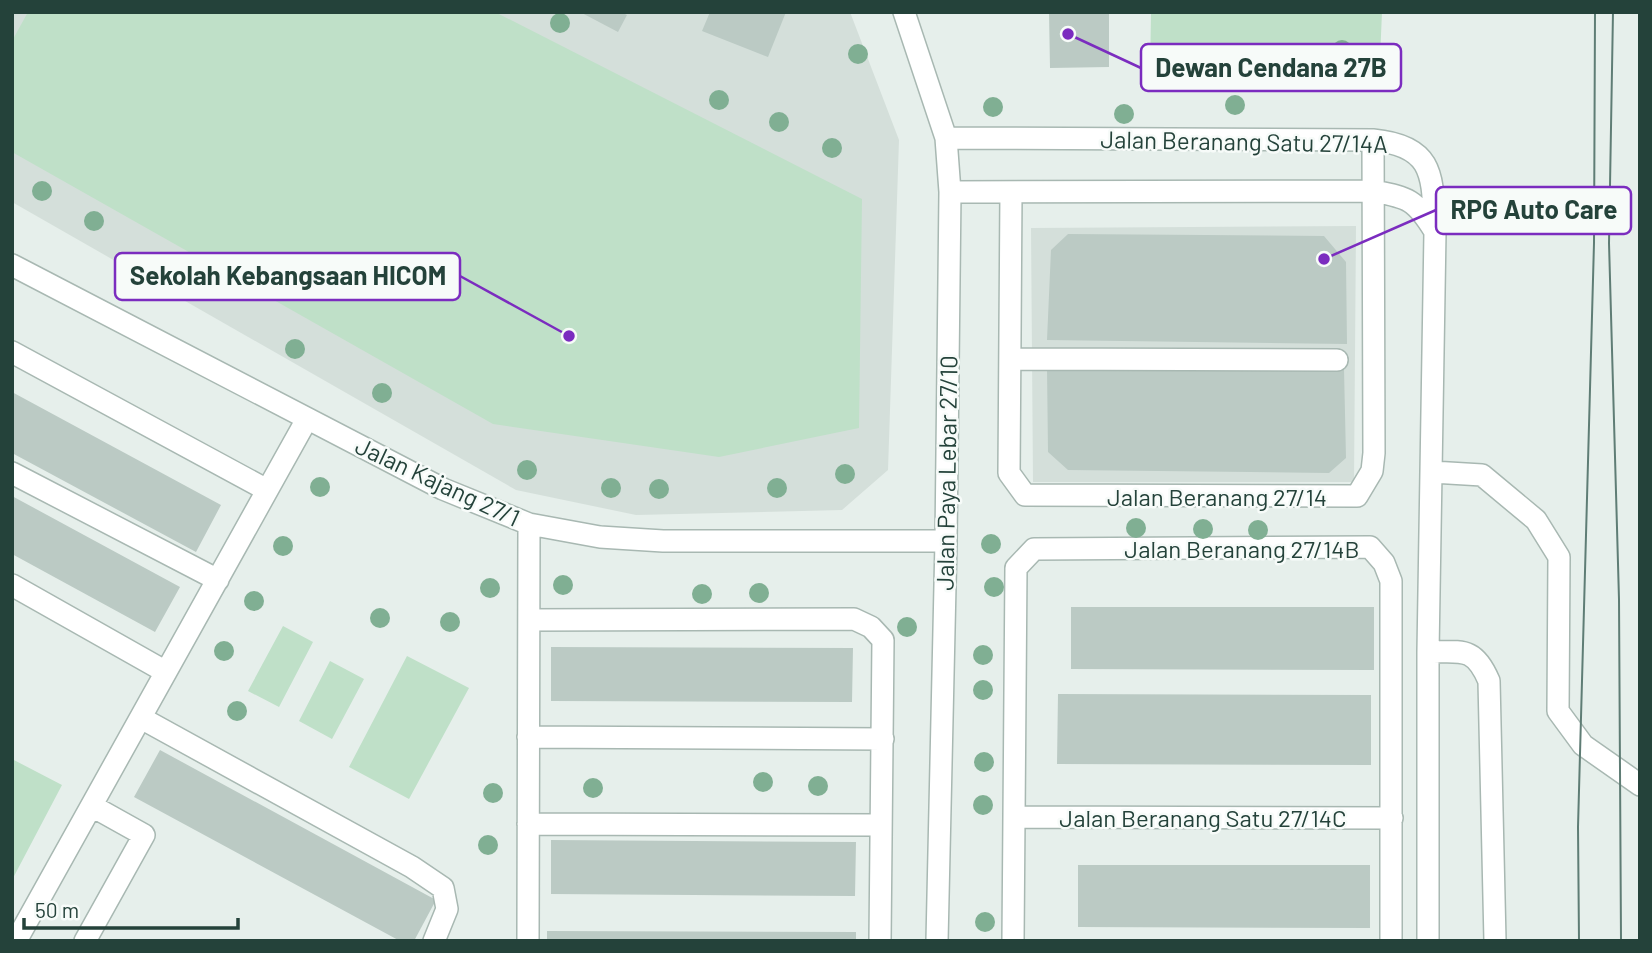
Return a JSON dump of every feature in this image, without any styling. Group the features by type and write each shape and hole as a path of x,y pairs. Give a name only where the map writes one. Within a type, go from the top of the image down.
{"street":[{"name":"Jalan Paya Lebar 27/10","path":"904,12 946,138 950,192 937,941"},
{"name":"Jalan Beranang Satu 27/14A","path":"946,138 1373,139 1395,142 1409,149 1432,176 1435,232"},
{"name":"Jalan Beranang 27/14","path":"1011,192 1009,473 1026,495 1357,496 1371,471 1374,453 1373,139"},
{"name":"Jalan Beranang Satu 27/14A","path":"950,192 1374,191 1408,198 1421,208 1435,232"},
{"path":"1428,941 1427,652 1435,232"},
{"name":"Jalan Kajang 27/1","path":"12,265 443,489 529,524 600,537 663,541 946,541"},
{"path":"12,352 267,490"},
{"path":"1010,359 1337,360"},
{"path":"16,941 307,419"},
{"path":"12,472 218,580"},
{"path":"1432,472 1482,475 1536,520 1559,557 1558,711 1583,745 1640,785"},
{"path":"527,941 529,524"},
{"name":"Jalan Beranang 27/14B","path":"1014,817 1016,568 1034,549 1370,547 1384,563 1391,581 1391,941"},
{"path":"12,585 166,672"},
{"path":"529,620 854,619 871,627 883,640 880,941"},
{"path":"1427,652 1465,652 1480,660 1489,681 1495,941"},
{"path":"141,718 412,867 443,887 447,909 434,941"},
{"path":"528,737 883,739"},
{"path":"85,941 144,835 92,806"},
{"path":"1013,941 1014,817"},
{"name":"Jalan Beranang Satu 27/14C","path":"1014,817 1392,818"},
{"path":"528,824 881,825"}],"shaded area":[{"path":"12,12 850,12 899,140 888,470 842,510 636,515 516,490 12,202"},
{"path":"1356,226 1354,482 1033,482 1031,228"}],"green space":[{"path":"28,12 495,12 862,199 859,428 719,457 493,424 12,152 12,41"},
{"path":"1151,12 1382,12 1379,82 1150,76"},
{"path":"283,626 313,642 279,707 248,691"},
{"path":"407,656 469,688 409,799 349,767"},
{"path":"330,661 364,679 332,739 299,721"},
{"path":"12,759 62,785 12,880"}],"building":[{"path":"580,12 621,12 627,15 618,32"},
{"path":"710,12 786,12 768,57 702,31"},
{"path":"1049,12 1109,12 1109,67 1050,68"},
{"path":"1068,234 1324,236 1346,262 1347,344 1047,340 1051,250"},
{"path":"1047,368 1344,369 1346,458 1329,473 1068,470 1048,452"},
{"path":"12,392 221,505 196,552 12,453"},
{"path":"12,496 180,587 155,632 12,554"},
{"path":"1071,607 1374,607 1374,670 1071,669"},
{"path":"551,647 853,648 852,702 551,701"},
{"path":"1058,694 1371,695 1371,765 1057,764"},
{"path":"160,750 436,900 414,941 400,941 134,797"},
{"path":"551,840 856,842 855,896 551,894"},
{"path":"1078,865 1370,865 1370,928 1078,927"},
{"path":"547,931 856,932 856,941 547,941"}],"tram line":[{"path":"1579,941 1578,827 1594,243 1595,12"},
{"path":"1613,12 1609,243 1619,599 1621,941"}],"place":[{"name":"Dewan Cendana 27B","path":"1068,34"},
{"name":"RPG Auto Care","path":"1324,259"},
{"name":"Sekolah Kebangsaan HICOM","path":"569,336"}]}
